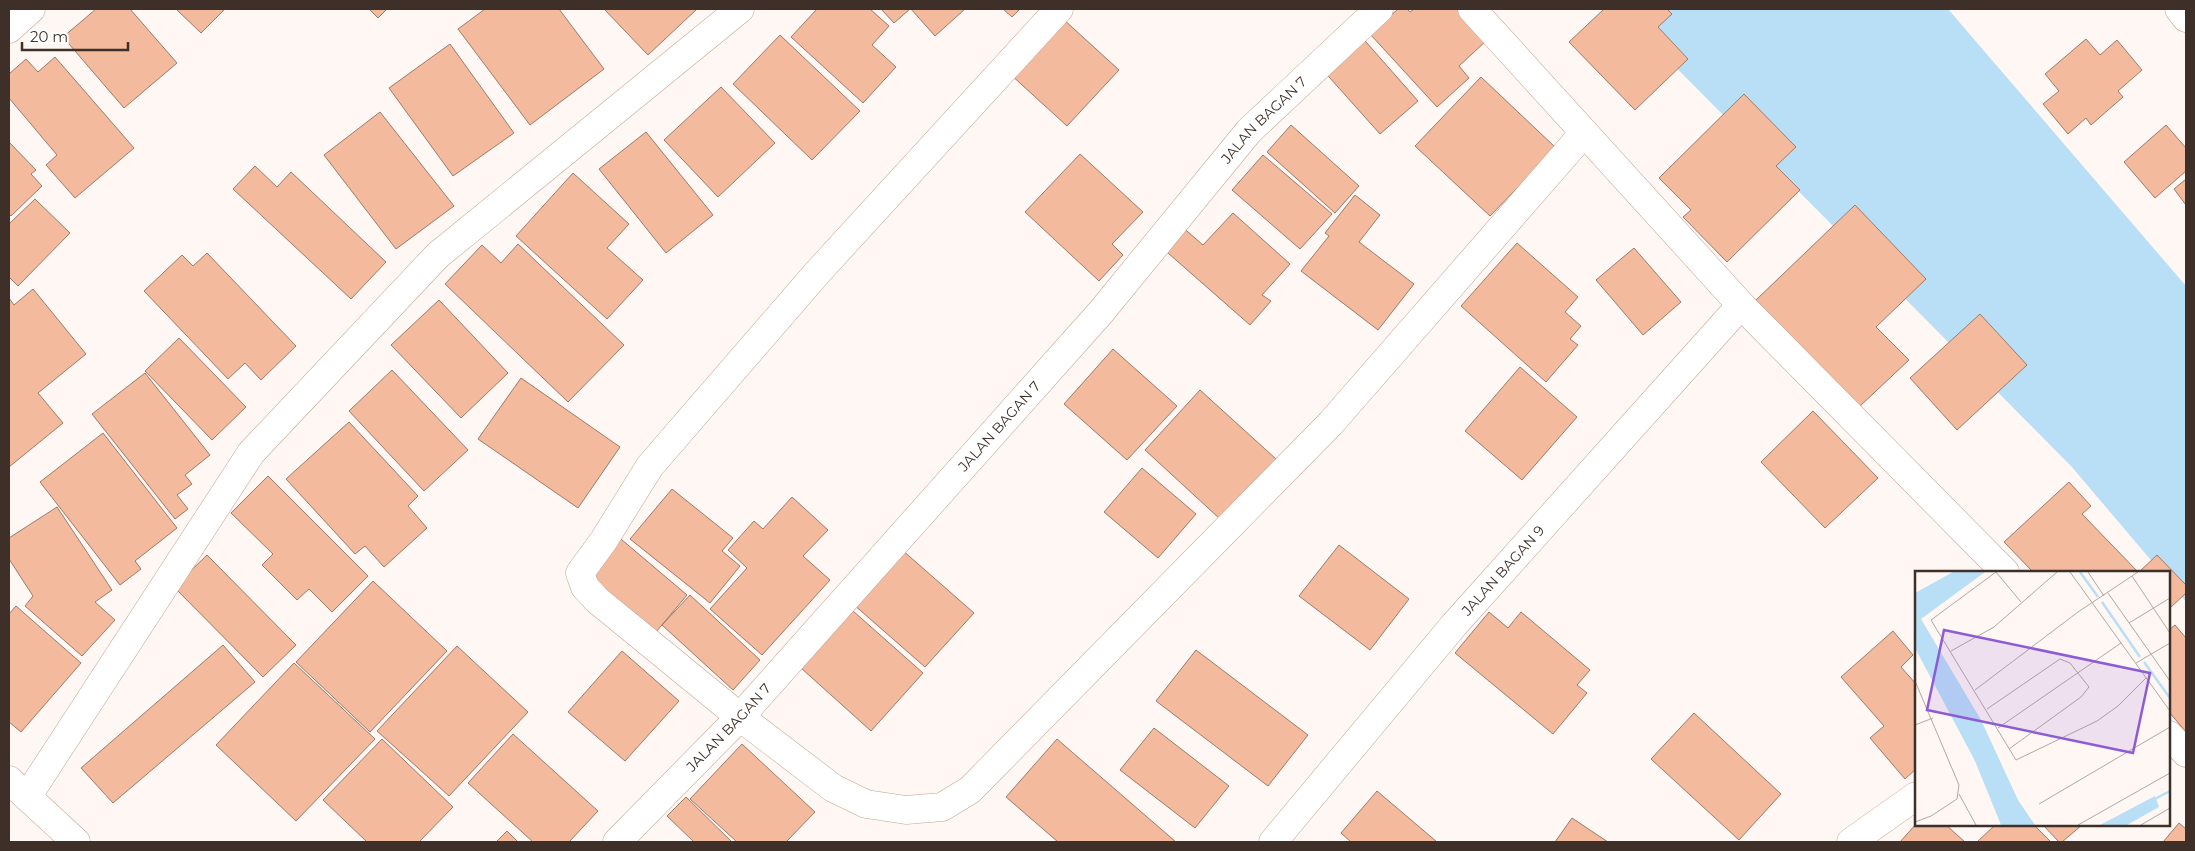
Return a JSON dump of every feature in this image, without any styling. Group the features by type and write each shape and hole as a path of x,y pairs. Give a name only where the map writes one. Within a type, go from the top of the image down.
{"street":[{"path":"9,29 31,9"},
{"path":"76,842 18,788 250,453 438,255 740,9"},
{"path":"1059,9 818,273 650,466 604,540 580,572 585,587 597,600 740,717 833,788 866,804 906,810 942,807 970,790 1331,423 1584,132"},
{"name":"JALAN BAGAN 7","path":"617,842 740,717 1101,312 1249,131 1378,9"},
{"path":"1472,9 1740,305 2004,571"},
{"path":"2179,9 2186,18"},
{"name":"JALAN BAGAN 9","path":"1272,842 1454,625 1740,305"},
{"path":"2170,736 2186,753"},
{"path":"1851,842 1915,797"}],"water":[{"path":"1618,9 1948,9 2186,286 2186,602 2170,582 2170,571 2160,571 2071,466"}],"building":[{"path":"96,9 130,9 177,63 124,108 63,37"},
{"path":"176,9 225,9 201,33"},
{"path":"369,9 387,9 378,18"},
{"path":"485,9 559,9 604,69 530,125 458,29"},
{"path":"604,9 697,9 648,55"},
{"path":"817,9 870,9 889,26 872,45 896,67 863,103 791,37"},
{"path":"881,9 910,9 894,23"},
{"path":"911,9 965,9 935,36"},
{"path":"1003,9 1020,9 1012,17"},
{"path":"1398,9 1407,9 1410,12 1414,9 1459,9 1487,40 1459,66 1469,78 1437,107 1370,34"},
{"path":"1604,9 1667,9 1672,14 1658,27 1688,59 1635,110 1569,42"},
{"path":"1062,18 1119,70 1067,126 1010,74"},
{"path":"1359,34 1418,101 1380,134 1321,68"},
{"path":"780,35 860,111 812,160 733,84"},
{"path":"2086,39 2100,55 2117,40 2142,70 2118,91 2123,97 2091,125 2086,118 2068,134 2043,104 2059,91 2045,74"},
{"path":"450,44 514,133 453,176 389,88"},
{"path":"55,57 134,148 75,198 46,165 57,155 9,98 9,74 26,59 38,72"},
{"path":"1481,77 1556,148 1490,216 1415,146"},
{"path":"721,87 775,143 718,197 664,140"},
{"path":"1744,94 1796,147 1776,166 1800,190 1727,262 1683,217 1691,210 1659,178"},
{"path":"380,112 454,206 396,249 324,155"},
{"path":"1291,125 1359,186 1335,213 1267,152"},
{"path":"2166,125 2186,148 2186,171 2155,198 2124,162"},
{"path":"646,132 713,215 666,253 599,169"},
{"path":"9,142 36,170 31,174 42,186 11,216 9,214"},
{"path":"1080,154 1143,212 1112,244 1123,255 1099,281 1025,212"},
{"path":"1263,155 1332,214 1300,249 1232,190"},
{"path":"255,166 277,187 291,172 386,262 351,299 233,189"},
{"path":"573,173 629,224 607,248 643,280 607,319 516,236"},
{"path":"2186,179 2186,205 2174,189"},
{"path":"1355,195 1380,215 1359,242 1414,284 1378,330 1301,271 1329,236 1325,233"},
{"path":"35,199 70,233 18,286 9,277 9,224"},
{"path":"1855,205 1926,279 1876,327 1909,360 1859,407 1756,300"},
{"path":"1233,213 1290,264 1262,295 1271,301 1250,325 1160,246 1180,225 1203,245"},
{"path":"1517,243 1578,297 1565,312 1581,326 1570,339 1578,345 1546,382 1461,306"},
{"path":"518,244 624,345 568,402 445,284 482,245 501,263"},
{"path":"1634,248 1681,302 1643,335 1596,280"},
{"path":"207,253 296,346 261,380 245,363 228,379 144,291 182,255 193,266"},
{"path":"33,289 86,354 38,393 63,423 9,467 9,298 14,305"},
{"path":"439,300 508,373 461,418 391,345"},
{"path":"1980,314 2027,365 1957,430 1910,378"},
{"path":"179,338 246,407 212,440 145,371"},
{"path":"1113,349 1177,406 1127,460 1064,404"},
{"path":"1520,367 1577,417 1522,480 1465,431"},
{"path":"392,370 468,450 424,491 349,411"},
{"path":"145,373 210,455 185,475 192,484 177,495 188,509 175,519 92,414"},
{"path":"521,378 620,447 578,508 478,439"},
{"path":"1200,390 1276,459 1220,519 1145,450"},
{"path":"1813,411 1878,478 1825,528 1761,462"},
{"path":"349,422 418,496 408,506 427,528 384,567 365,546 355,554 286,479"},
{"path":"103,433 177,528 135,561 141,569 120,585 40,482"},
{"path":"1142,468 1196,514 1158,558 1104,512"},
{"path":"268,476 368,576 332,612 309,589 297,600 262,565 273,554 231,513"},
{"path":"2069,482 2091,506 2082,514 2137,571 2032,571 2004,542"},
{"path":"672,489 733,538 722,551 740,566 710,603 630,539"},
{"path":"792,497 828,530 803,556 830,580 762,655 710,609 747,568 728,550 754,521 763,529"},
{"path":"57,507 112,590 95,602 115,620 82,656 25,606 33,596 9,559 9,538"},
{"path":"615,534 687,595 656,632 584,571"},
{"path":"1339,545 1409,599 1370,650 1299,596"},
{"path":"901,549 974,613 925,667 853,604"},
{"path":"207,555 296,645 263,677 174,587"},
{"path":"2157,555 2186,585 2186,593 2170,608 2170,571 2140,571"},
{"path":"373,581 447,651 370,732 296,662"},
{"path":"690,595 760,660 733,690 662,625"},
{"path":"16,606 81,663 21,732 9,722 9,614"},
{"path":"853,611 923,673 871,731 801,668"},
{"path":"1489,612 1508,628 1521,612 1590,670 1577,685 1587,693 1553,734 1455,653"},
{"path":"2175,625 2186,638 2186,732 2170,713 2170,629"},
{"path":"1893,631 1913,655 1901,667 1915,683 1915,770 1905,779 1870,738 1884,726 1841,677"},
{"path":"223,645 255,682 113,803 81,768"},
{"path":"457,646 528,712 449,796 377,731"},
{"path":"1196,650 1308,735 1268,786 1156,701"},
{"path":"622,651 679,701 625,761 568,712"},
{"path":"294,663 375,739 296,821 216,745"},
{"path":"1694,713 1781,794 1739,840 1651,759"},
{"path":"1154,728 1229,786 1195,828 1120,770"},
{"path":"513,734 598,811 569,842 533,842 468,783"},
{"path":"382,739 453,807 419,842 367,842 323,800"},
{"path":"1057,739 1176,842 1058,842 1006,797"},
{"path":"742,744 815,812 786,842 737,842 690,799"},
{"path":"1377,791 1437,842 1351,842 1341,833"},
{"path":"686,797 732,842 694,842 667,816"},
{"path":"1572,818 1608,842 1555,842"},
{"path":"2179,823 2186,829 2186,842 2163,842"},
{"path":"1915,825 1947,826 1965,842 1900,842"},
{"path":"1994,826 2035,826 2051,842 1977,842"},
{"path":"2044,826 2081,826 2062,842 2059,842"},
{"path":"507,831 518,842 496,842"}]}
